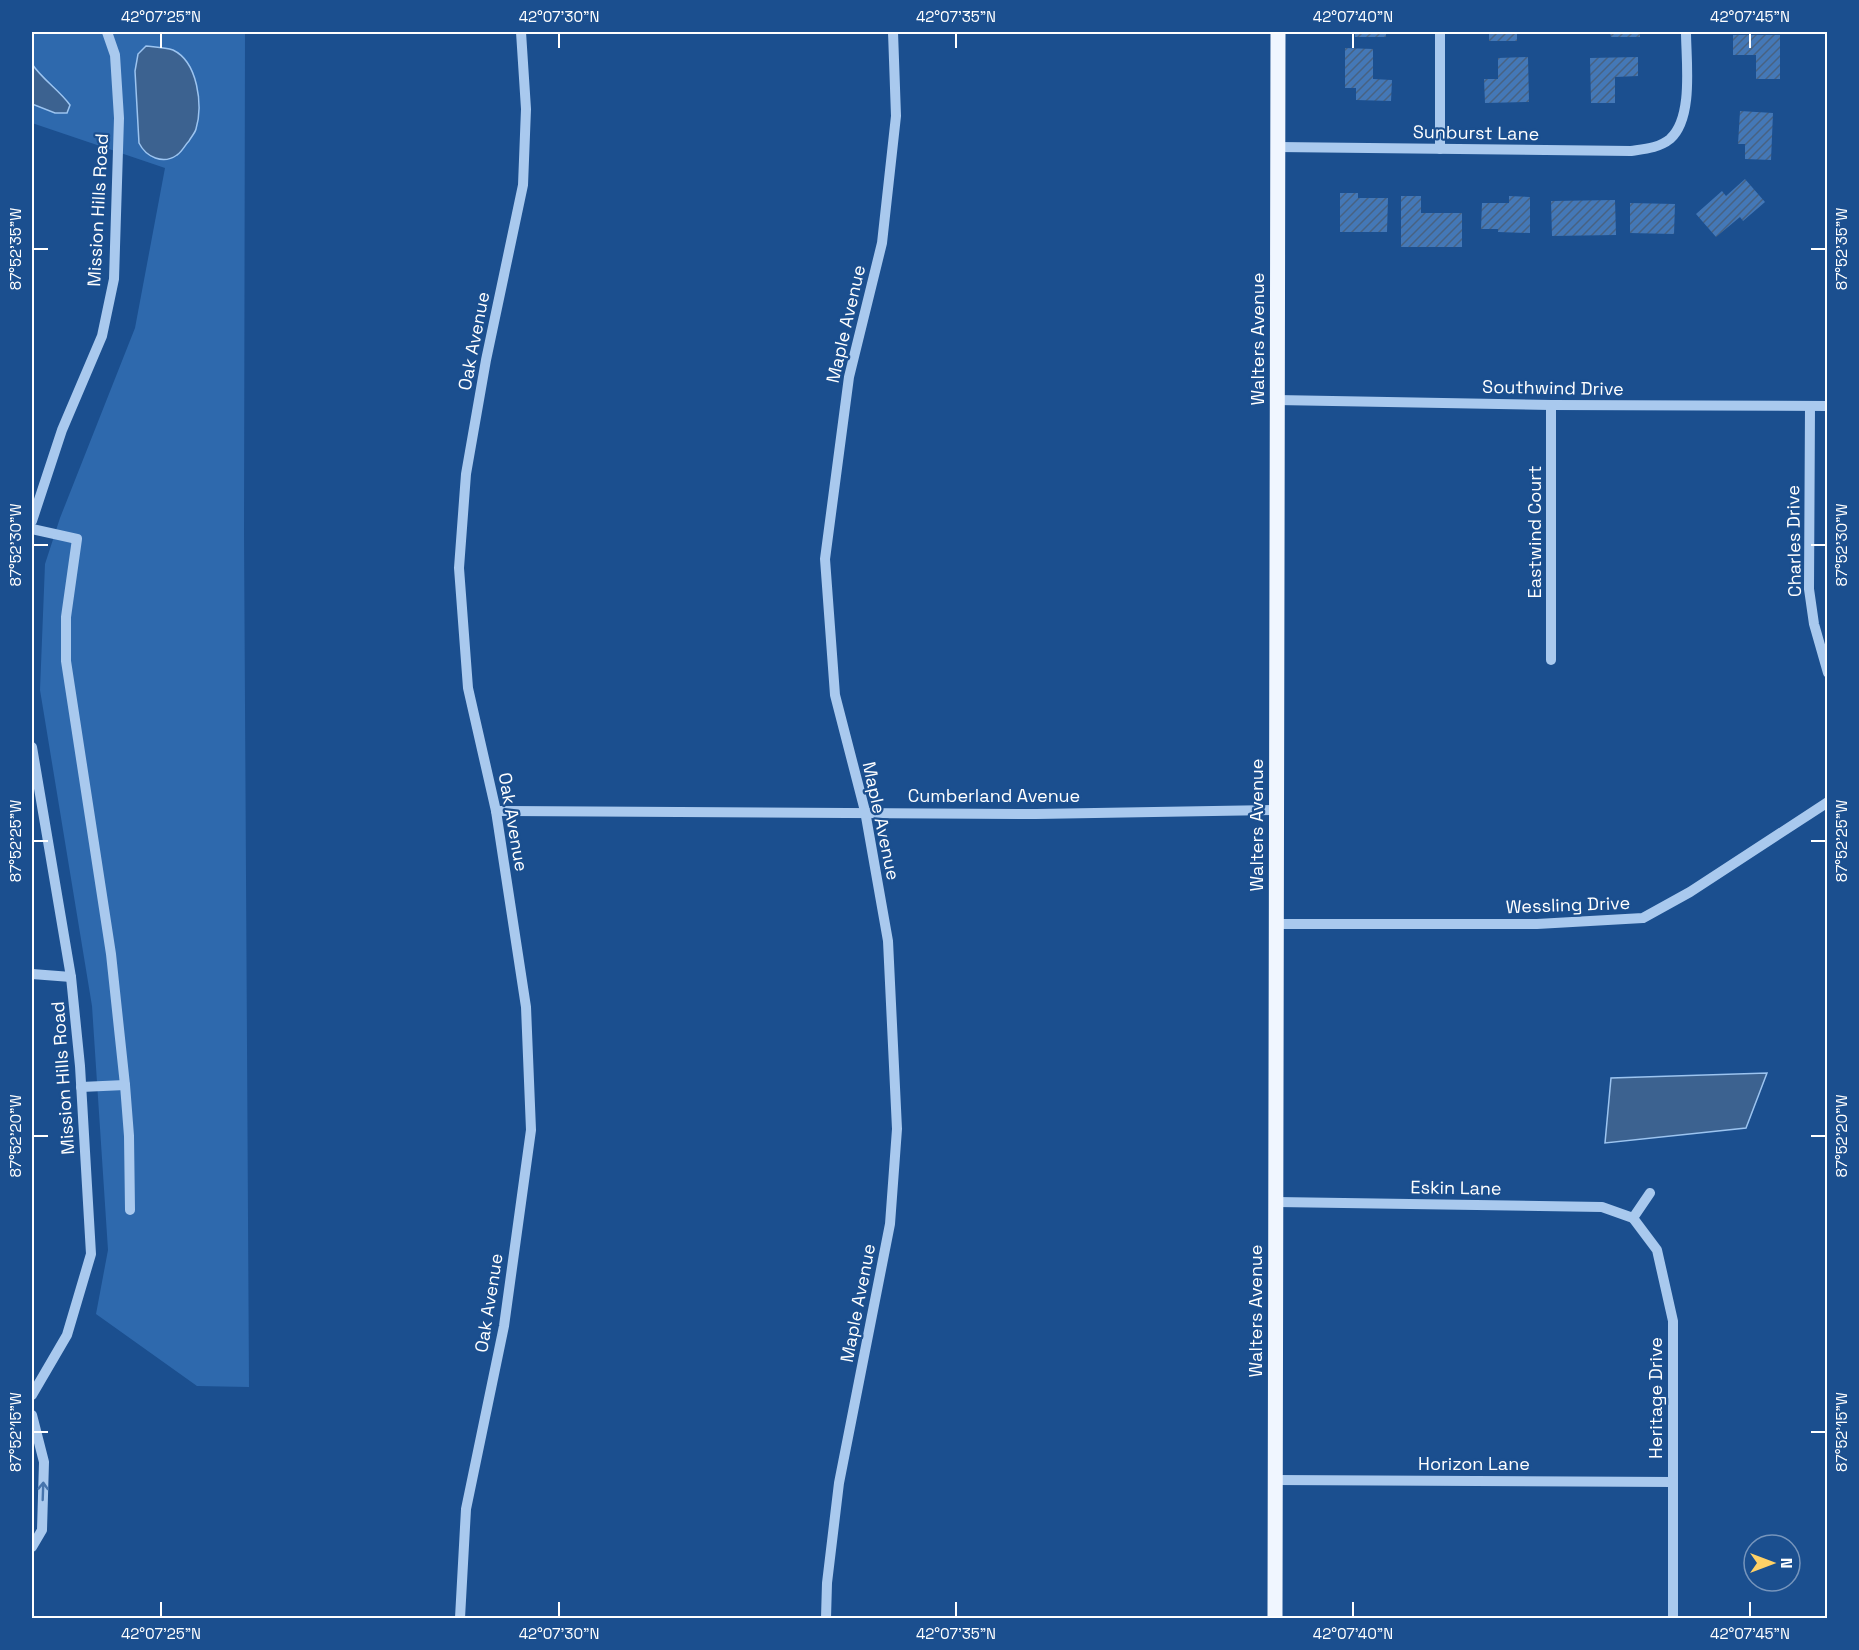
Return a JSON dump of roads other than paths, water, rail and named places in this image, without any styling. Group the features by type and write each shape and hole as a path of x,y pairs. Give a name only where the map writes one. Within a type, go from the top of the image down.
{"main road":[{"name":"Walters Avenue","path":"1275,1618 1278,32"}],"street":[{"name":"Mission Hills Road","path":"32,521 62,430 102,336 114,279 119,118 115,55 107,32"},
{"name":"Oak Avenue","path":"460,1618 466,1509 504,1326 531,1130 526,1007 496,810 468,688 459,568 466,474 486,360 523,185 526,109 521,32"},
{"name":"Maple Avenue","path":"826,1618 827,1583 839,1484 890,1224 897,1129 888,942 865,811 835,695 825,559 849,377 882,243 896,116 893,32"},
{"path":"1440,32 1440,149"},
{"name":"Sunburst Lane","path":"1278,147 1631,151 1653,148 1671,138 1681,122 1686,104 1686,32"},
{"name":"Southwind Drive","path":"1277,400 1551,405 1827,406"},
{"name":"Eastwind Court","path":"1551,405 1551,660"},
{"name":"Charles Drive","path":"1810,406 1809,589 1814,624 1827,673"},
{"path":"32,529 77,539 66,617 66,661 111,954 129,1136 130,1210"},
{"name":"Mission Hills Road","path":"32,747 71,978 81,1086 91,1254 67,1335 32,1395"},
{"name":"Wessling Drive","path":"1276,924 1538,924 1643,918 1690,892 1827,802"},
{"name":"Cumberland Avenue","path":"496,810 1036,813 1276,810"},
{"path":"32,974 71,978"},
{"path":"81,1086 125,1085"},
{"path":"1633,1218 1650,1193"},
{"name":"Eskin Lane","path":"1276,1202 1602,1207 1633,1218"},
{"name":"Heritage Drive","path":"1633,1218 1657,1250 1673,1321 1673,1618"},
{"path":"32,1415 44,1462 42,1530 32,1547"},
{"name":"Horizon Lane","path":"1275,1480 1673,1482"}]}
